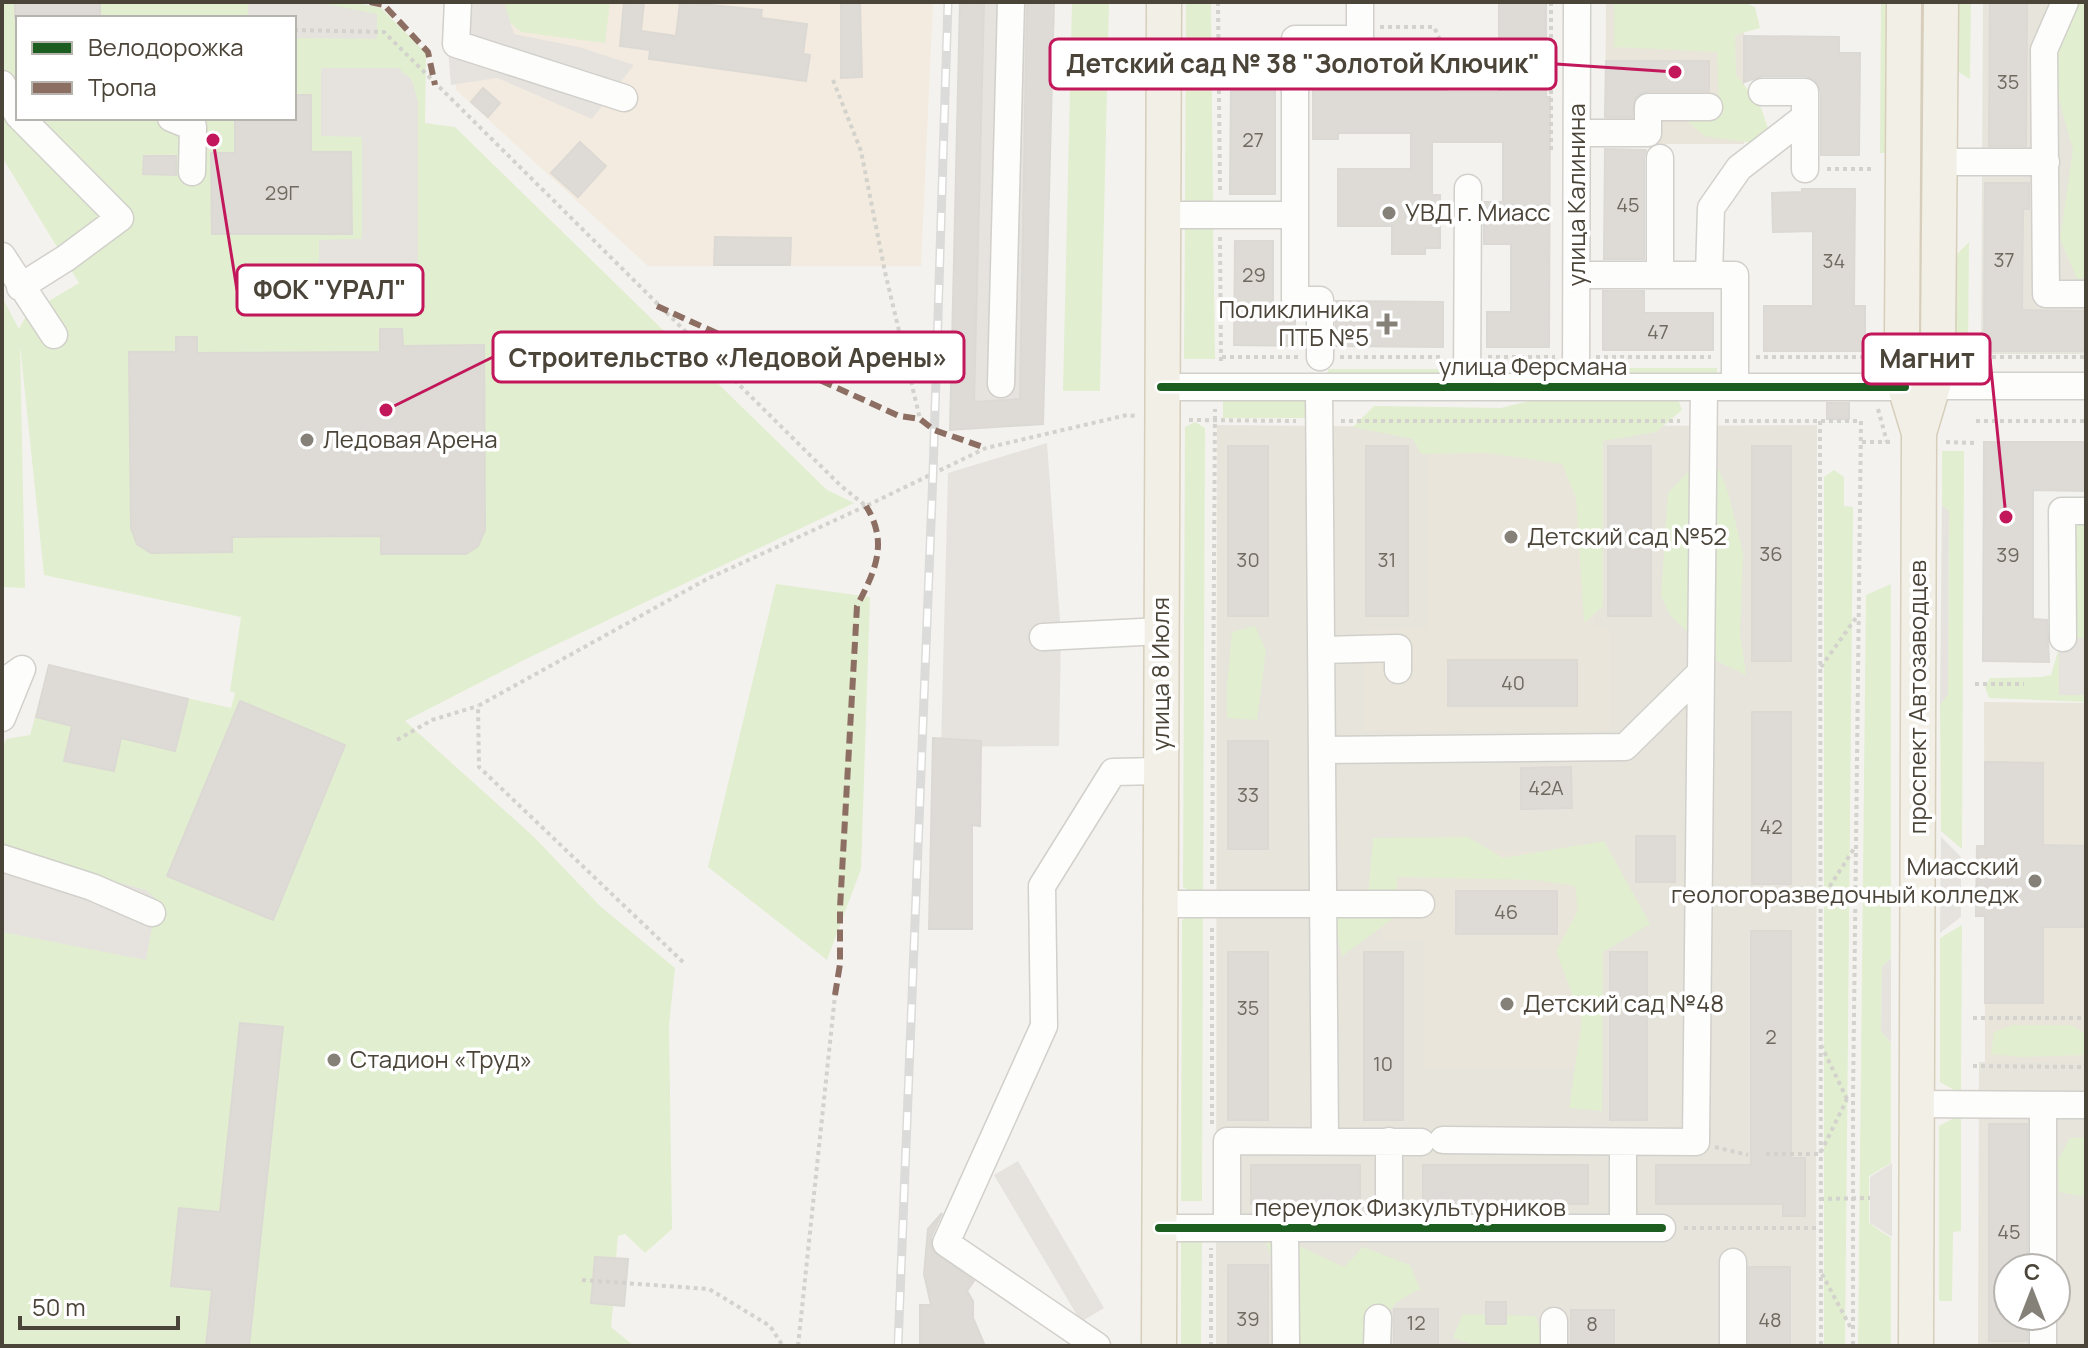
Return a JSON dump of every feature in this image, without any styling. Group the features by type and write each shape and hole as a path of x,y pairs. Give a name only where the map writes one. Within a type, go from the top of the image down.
{"main road":[{"name":"улица 8 Июля","path":"1159,1346 1164,2"},
{"name":"проспект Автозаводцев","path":"1904,2 1902,339 1904,387 1919,433 1916,1346"},
{"name":"проспект Автозаводцев","path":"1904,387 1938,344 1941,2"}],"street":[{"path":"458,2 456,44 624,98"},
{"path":"1001,384 1011,2"},
{"path":"1320,357 1320,300 1295,300 1295,39 1360,39 1360,2"},
{"name":"улица Калинина","path":"1576,387 1577,2"},
{"path":"2065,2 2044,50 2046,294 2086,294"},
{"path":"2,84 16,111"},
{"path":"1762,92 1805,92 1805,169"},
{"path":"1577,133 1648,133 1648,107 1709,107"},
{"path":"1709,275 1711,208 1739,168 1805,117"},
{"path":"20,287 120,218 23,120"},
{"path":"176,120 193,127 192,172"},
{"path":"1660,158 1660,275"},
{"path":"1940,162 2046,162"},
{"path":"1467,387 1468,188"},
{"path":"1162,215 1295,215"},
{"path":"2,256 54,335"},
{"path":"1577,275 1735,275 1735,387"},
{"name":"улица Ферсмана","path":"1161,402 1319,387 2086,386"},
{"path":"1319,387 1325,1141"},
{"path":"1227,1228 1227,1141 1696,1142 1704,387"},
{"path":"2071,631 2062,511 2086,511"},
{"path":"1043,637 1161,631"},
{"path":"1322,650 1398,648 1398,670"},
{"path":"2,683 22,669 2,718"},
{"path":"1322,750 1625,747 1701,672"},
{"path":"1097,1346 946,1243 1044,1026 1042,886 1113,772 1160,771"},
{"path":"2,858 92,887 152,913"},
{"path":"1160,904 1421,904"},
{"path":"1917,1104 2086,1105"},
{"path":"2043,1105 2043,1252"},
{"path":"1389,1141 1389,1228"},
{"path":"1623,1142 1623,1228"},
{"name":"переулок Физкультурников","path":"1159,1228 1662,1228"},
{"path":"1285,1228 1286,1346"},
{"path":"1733,1262 1733,1346"},
{"path":"1377,1346 1378,1318"}],"path":[{"path":"1218,2 1222,357 1873,357"},
{"path":"1374,26 1434,27 1457,76 1551,79"},
{"path":"296,30 384,32 657,306 841,486 866,506"},
{"path":"833,80 861,151 885,272 920,419"},
{"path":"1805,169 1873,169"},
{"path":"1976,357 2086,357"},
{"path":"1887,442 1904,387"},
{"path":"397,740 432,720 478,706 707,579 986,448 1127,415 1161,402"},
{"path":"1213,421 1861,421 1857,845 1850,1099 1853,1346"},
{"path":"1820,421 1821,1346"},
{"path":"1976,421 2086,421"},
{"path":"1820,667 1859,613"},
{"path":"1975,684 2024,684"},
{"path":"478,706 479,767 683,962"},
{"path":"1820,900 1857,845"},
{"path":"798,1346 835,995"},
{"path":"1973,1018 2086,1018"},
{"path":"1820,1044 1850,1099"},
{"path":"1973,1066 2086,1067"},
{"path":"1820,1154 1850,1099"},
{"path":"1696,1142 1748,1155"},
{"path":"1766,1154 1820,1154"},
{"path":"1820,1199 1870,1198"},
{"path":"1662,1228 1820,1228"},
{"path":"1820,1271 1853,1332"},
{"path":"582,1280 709,1289 770,1326 783,1346"}],"shaded area":[{"path":"248,2 316,2 377,14 377,39 296,38 296,16 248,16"},
{"path":"444,2 504,2 514,34 579,47 634,65 592,119 497,78 451,85"},
{"path":"458,2 933,2 921,266 648,266 456,90"},
{"path":"960,2 1054,2 1043,424 950,430"},
{"path":"1606,2 1693,2 1744,17 1744,144 1605,144"},
{"path":"1983,2 2086,2 2086,354 1981,354"},
{"path":"321,68 398,68 412,80 418,102 418,280 319,279 319,240 362,239 362,137 321,136"},
{"path":"1217,425 1427,427 1427,630 1609,731 1609,628 1594,628 1595,426 1817,425 1816,1346 1216,1346","holes":["1423,940 1592,1068 1423,1068"]},
{"path":"1047,443 1061,634 1059,746 941,747 948,473"},
{"name":"Детский сад №52","path":"1427,445 1594,445 1594,627 1610,628 1610,731 1364,731 1364,630 1427,629"},
{"path":"1942,505 1949,511 1948,694 1940,705"},
{"path":"2059,638 2086,638 2086,695 2059,695"},
{"name":"Миасский геологоразведочный колледж","path":"1984,702 2086,703 2086,1062 1985,1062"},
{"path":"1941,837 1961,857 1961,917 1940,933"},
{"path":"2,850 146,890 157,900 146,960 2,932"},
{"name":"Детский сад №48","path":"1381,851 1592,851 1592,1068 1423,1068 1423,940 1381,940"},
{"path":"1891,958 1891,1043 1881,1031 1882,967"},
{"path":"1979,1062 2086,1062 2086,1346 1978,1344"},
{"path":"1018,1161 1104,1308 1081,1322 994,1175"},
{"path":"1892,1163 1892,1237 1870,1223 1870,1177"}],"green space":[{"path":"2,2 352,2 381,8 426,53 425,123 455,127 827,490 854,503 528,658 405,721 534,837 600,906 675,968 669,1026 672,1229 645,1253 625,1234 618,1236 616,1258 628,1259 624,1306 613,1306 611,1327 634,1346 2,1346 2,749 6,739 30,735 49,667 231,708 235,693 230,691 241,617 44,575 20,345 25,588 2,587 2,297 19,329 27,314 79,283 2,157"},
{"path":"492,2 610,2 605,43 521,32 490,5"},
{"path":"1072,2 1109,2 1100,391 1063,391"},
{"path":"1186,2 1211,2 1213,205 1185,205"},
{"path":"1614,2 1743,2 1755,7 1760,28 1735,35 1736,75 1760,105 1774,146 1704,136 1688,122 1719,104 1717,52 1614,47"},
{"path":"1881,2 1894,2 1893,153 1880,153"},
{"path":"1915,2 1928,2 1926,350 1919,354 1913,350"},
{"path":"1956,2 1971,2 1970,79 1955,70"},
{"path":"2072,2 2086,2 2086,278 2077,279 2060,239 2073,150 2056,89 2055,45"},
{"path":"1185,224 1213,224 1215,359 1184,359"},
{"path":"1969,242 1968,352 1961,356 1953,352 1954,257"},
{"path":"1599,368 1717,368 1717,375 1599,375"},
{"path":"1328,369 1457,369 1457,375 1328,375"},
{"path":"1671,381 1682,410 1656,432 1603,441 1603,606 1584,623 1576,498 1562,464 1488,453 1421,454 1413,439 1353,427 1374,406 1501,408 1562,393"},
{"path":"1312,396 1312,418 1223,418 1223,397"},
{"path":"1195,422 1205,428 1203,899 1183,887 1185,427"},
{"path":"1942,451 1964,451 1962,849 1941,831 1940,705 1948,693 1949,511 1942,505"},
{"path":"1692,468 1719,470 1728,492 1743,553 1740,634 1746,675 1717,661 1670,615 1661,596 1668,493"},
{"path":"1834,470 1844,477 1844,506 1853,507 1845,1346 1824,1346 1824,477"},
{"path":"2086,522 2086,702 1989,698 1985,687 1990,678 2051,675 2066,625 2071,538 2078,524"},
{"path":"776,584 870,597 861,869 827,960 708,867"},
{"path":"1891,584 1891,958 1882,967 1881,1030 1891,1043 1891,1163 1869,1176 1869,1223 1891,1238 1891,1346 1858,1346 1866,595"},
{"path":"1255,626 1266,651 1257,720 1227,718 1232,632"},
{"path":"1468,837 1503,858 1604,841 1650,924 1603,952 1602,1111 1569,1108 1582,1020 1556,951 1578,911 1575,886 1534,880 1397,877 1398,915 1342,956 1333,918 1369,887 1373,838"},
{"path":"1203,909 1202,1201 1181,1201 1182,920"},
{"path":"1962,925 1961,1091 1940,1082 1940,938"},
{"path":"2013,1025 2071,1025 2086,1034 2086,1055 2020,1057 1991,1054 1994,1032"},
{"path":"1961,1118 1961,1231 1953,1232 1952,1301 1939,1301 1939,1126"},
{"path":"2086,1137 2086,1197 2059,1192 2058,1160 2070,1138"},
{"path":"1278,1236 1344,1267 1363,1247 1410,1265 1420,1289 1390,1310 1384,1346 1290,1346 1289,1309 1266,1243"},
{"path":"1181,1240 1202,1240 1201,1346 1181,1346"},
{"path":"1463,1314 1536,1316 1544,1346 1476,1346 1453,1338"}],"building":[{"path":"15,2 100,2 100,16 15,18"},
{"path":"624,2 644,2 641,31 676,36 680,2 762,10 761,18 807,24 803,54 810,55 806,81 649,59 650,50 620,46"},
{"path":"841,2 860,2 862,77 841,78"},
{"path":"960,2 984,2 974,402 1020,399 1027,2 1054,2 1043,424 950,430"},
{"name":"УВД г. Миасс","path":"1499,2 1546,2 1546,97 1550,97 1549,347 1487,347 1487,312 1511,312 1511,244 1484,244 1484,202 1503,202 1503,142 1432,142 1432,195 1440,195 1440,248 1425,248 1425,254 1392,254 1392,226 1338,226 1338,169 1411,169 1411,133 1338,133 1338,139 1313,139 1313,82 1338,82 1338,86 1403,86 1403,82 1446,82 1446,92 1499,92"},
{"path":"1990,2 2027,2 2026,146 1989,146"},
{"path":"1744,36 1839,37 1839,53 1860,53 1859,155 1821,155 1821,92 1814,79 1805,76 1762,76 1744,82"},
{"path":"1606,61 1709,61 1709,91 1647,91 1635,98 1632,117 1605,117"},
{"path":"1231,85 1275,85 1275,194 1230,194"},
{"path":"483,88 500,103 488,117 471,102"},
{"path":"296,95 311,95 311,152 351,152 352,234 212,234 211,153 235,153 235,120 296,120"},
{"path":"580,142 606,166 578,197 551,173"},
{"path":"1605,149 1646,150 1644,259 1604,259"},
{"path":"144,156 176,156 176,175 143,174"},
{"path":"1985,183 2029,183 2029,209 2023,209 2022,310 2086,311 2086,351 1984,351"},
{"path":"1802,189 1855,189 1854,306 1865,306 1865,351 1764,351 1764,306 1813,306 1813,231 1773,232 1772,193 1802,192"},
{"path":"715,237 791,238 790,265 714,265"},
{"path":"1235,241 1273,241 1273,309 1295,316 1295,346 1234,345"},
{"path":"1603,291 1644,291 1644,313 1713,313 1713,350 1603,350"},
{"name":"Поликлиника ПТБ №5","path":"1336,301 1443,302 1443,347 1336,346"},
{"name":"Ледовая Арена","path":"380,329 402,329 403,346 484,345 485,530 478,546 466,554 381,554 381,536 232,537 232,552 151,553 137,544 131,528 129,352 176,352 176,337 197,337 197,353 380,352"},
{"path":"1827,403 1849,403 1849,419 1827,419"},
{"path":"1984,442 2086,442 2086,491 2033,490 2033,619 2047,620 2049,662 1983,661"},
{"path":"1228,446 1268,446 1268,616 1228,616"},
{"path":"1366,446 1408,446 1408,616 1366,616"},
{"path":"1608,446 1651,446 1651,616 1608,616"},
{"path":"1752,446 1791,446 1791,661 1752,661"},
{"path":"1448,660 1577,660 1577,706 1448,706"},
{"path":"49,665 188,699 175,751 121,738 114,771 64,761 72,726 36,717"},
{"path":"240,701 345,745 273,920 167,876"},
{"path":"1752,712 1791,712 1791,884 1752,884"},
{"path":"933,738 981,741 980,826 972,825 972,929 929,929"},
{"path":"1228,741 1268,741 1268,849 1228,849"},
{"path":"1985,762 2043,763 2043,845 2086,846 2086,927 2043,927 2043,1003 1985,1003 1985,916 1976,916 1977,846 1985,846"},
{"path":"1571,767 1572,808 1521,809 1521,768"},
{"path":"1636,836 1675,836 1675,882 1636,882"},
{"path":"1456,891 1557,891 1557,934 1456,934"},
{"path":"1751,931 1791,931 1791,1158 1805,1158 1805,1216 1783,1216 1783,1204 1656,1204 1656,1165 1751,1165"},
{"path":"1228,952 1268,952 1268,1120 1228,1120"},
{"path":"1364,952 1403,952 1403,1120 1364,1120"},
{"path":"1610,952 1647,952 1647,1120 1610,1120"},
{"path":"240,1023 283,1027 249,1346 206,1346 212,1290 171,1286 179,1208 220,1212"},
{"path":"1989,1124 2027,1124 2027,1252 1992,1252 1992,1332 2027,1332 2027,1341 1989,1341"},
{"path":"1251,1165 1360,1165 1360,1204 1251,1204"},
{"path":"1423,1165 1588,1165 1588,1204 1423,1204"},
{"path":"942,1213 931,1237 932,1250 974,1281 967,1291 973,1301 973,1318 985,1346 920,1346 920,1305 931,1305 924,1274 928,1229"},
{"path":"595,1257 628,1259 624,1306 591,1303"},
{"path":"1228,1265 1268,1265 1268,1346 1228,1346"},
{"path":"1749,1267 1790,1267 1790,1346 1749,1346"},
{"path":"1486,1302 1506,1302 1506,1324 1486,1324"},
{"path":"1394,1309 1438,1309 1438,1346 1394,1346"},
{"path":"1571,1310 1614,1310 1614,1346 1571,1346"}],"railway":[{"path":"898,1346 933,473 948,2"}],"marked path":[{"path":"370,2 384,5 428,52 435,85"},
{"path":"657,306 899,416 920,419 934,430 986,448"},
{"path":"835,995 840,964 840,908 857,606 874,569 878,545 877,532 866,506"}],"cycle path":[{"path":"1161,387 1905,387"},
{"path":"1159,1228 1662,1228"}],"place":[{"name":"Детский сад № 38 \"Золотой Ключик\"","path":"1675,72"},
{"name":"ФОК \"УРАЛ\"","path":"213,140"},
{"name":"УВД г. Миасс","path":"1389,213"},
{"name":"Поликлиника ПТБ №5","path":"1387,324"},
{"name":"Строительство «Ледовой Арены»","path":"386,410"},
{"name":"Ледовая Арена","path":"307,440"},
{"name":"Магнит","path":"2006,517"},
{"name":"Детский сад №52","path":"1511,537"},
{"name":"Миасский геологоразведочный колледж","path":"2035,881"},
{"name":"Детский сад №48","path":"1507,1004"},
{"name":"Стадион «Труд»","path":"334,1060"}]}
